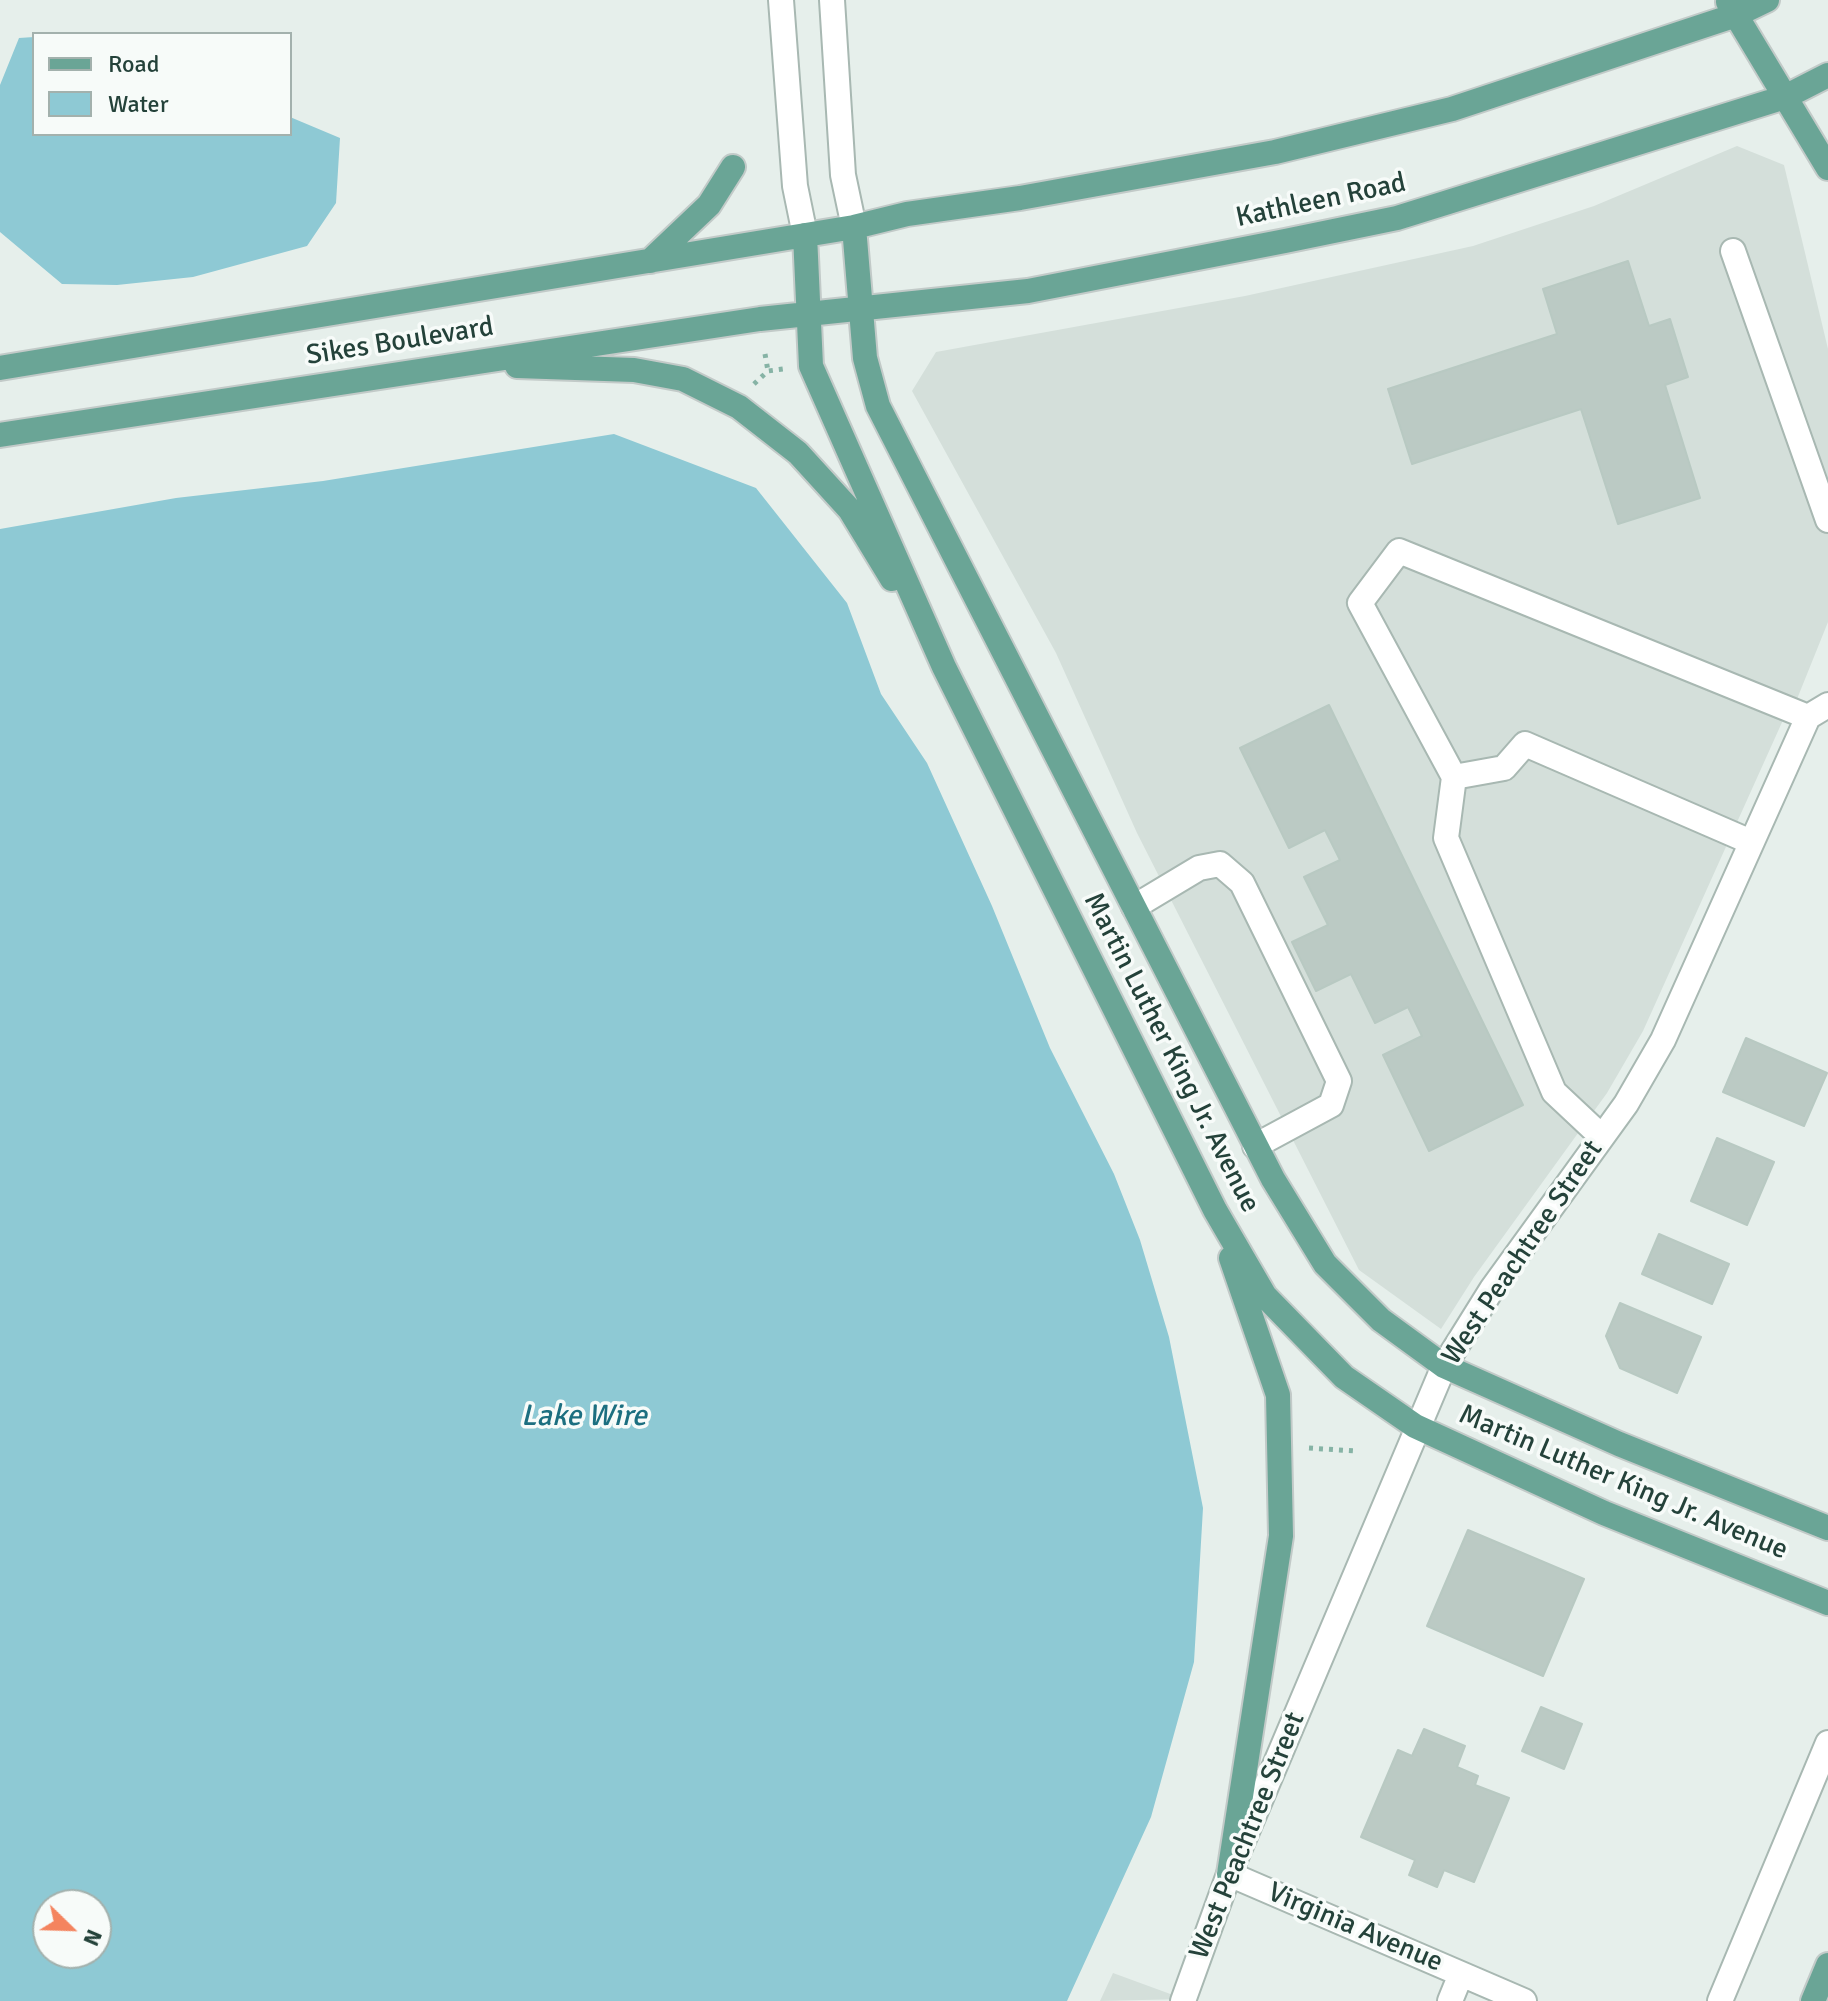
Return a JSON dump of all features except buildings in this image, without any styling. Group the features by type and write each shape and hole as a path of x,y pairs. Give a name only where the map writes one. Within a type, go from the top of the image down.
{"main road":[{"name":"Kathleen Road","path":"805,235 907,214 1020,198 1305,145 1452,109 1731,7 1767,0"},
{"path":"1731,7 1828,168"},
{"name":"Kathleen Road","path":"810,312 860,310 1028,291 1397,218 1785,97 1828,75"},
{"path":"650,261 709,205 733,167"},
{"name":"Martin Luther King Jr. Avenue","path":"854,227 865,358 878,406 1255,1146 1325,1264 1381,1320 1444,1366 1619,1444 1828,1528"},
{"name":"Sikes Boulevard","path":"0,368 805,235"},
{"name":"Martin Luther King Jr. Avenue","path":"805,235 811,366 944,667 1215,1210 1265,1296 1344,1377 1415,1426 1604,1513 1828,1603"},
{"name":"Sikes Boulevard","path":"0,435 810,312"},
{"path":"455,364 634,370 683,379 739,407 798,453 850,510 944,667"},
{"path":"1215,1210 1278,1395 1279,1434 1281,1536 1229,1874"},
{"path":"1813,2001 1828,1965"}],"street":[{"path":"781,0 795,186 805,235"},
{"path":"832,0 843,175 854,227"},
{"path":"1733,251 1828,520"},
{"path":"1602,1137 1554,1092 1446,838 1454,777 1360,603 1399,551 1818,711"},
{"name":"West Peachtree Street","path":"1183,2001 1229,1874 1415,1426 1444,1366 1492,1289 1602,1137 1663,1040 1751,842 1818,711"},
{"path":"1454,777 1504,768 1525,744 1751,842"},
{"path":"1134,907 1199,868 1220,864 1242,883 1339,1081 1331,1105 1255,1146"},
{"path":"1720,2001 1828,1743"},
{"name":"Virginia Avenue","path":"1229,1874 1524,2001"},
{"path":"1450,2001 1461,1974"}],"path":[{"path":"765,354 768,371"},
{"path":"750,387 768,371 784,369"},
{"path":"1300,1448 1355,1451"}],"shaded area":[{"path":"1737,146 1784,165 1828,349 1828,622 1797,699 1788,709 1643,1031 1607,1093 1474,1277 1441,1329 1359,1270 1137,833 1056,653 912,391 936,352 1245,296 1473,246 1594,206"},
{"path":"1113,1973 1184,1999 1100,2001"}],"water":[{"path":"32,37 32,136 292,136 292,118 340,138 336,203 307,246 193,277 117,285 62,284 0,232 0,85 19,38"},
{"name":"Lake Wire","path":"614,434 756,488 847,603 881,694 927,763 992,906 1050,1048 1114,1174 1140,1240 1169,1337 1203,1508 1194,1662 1151,1817 1067,2001 0,2001 0,529 176,498 323,481"}]}
